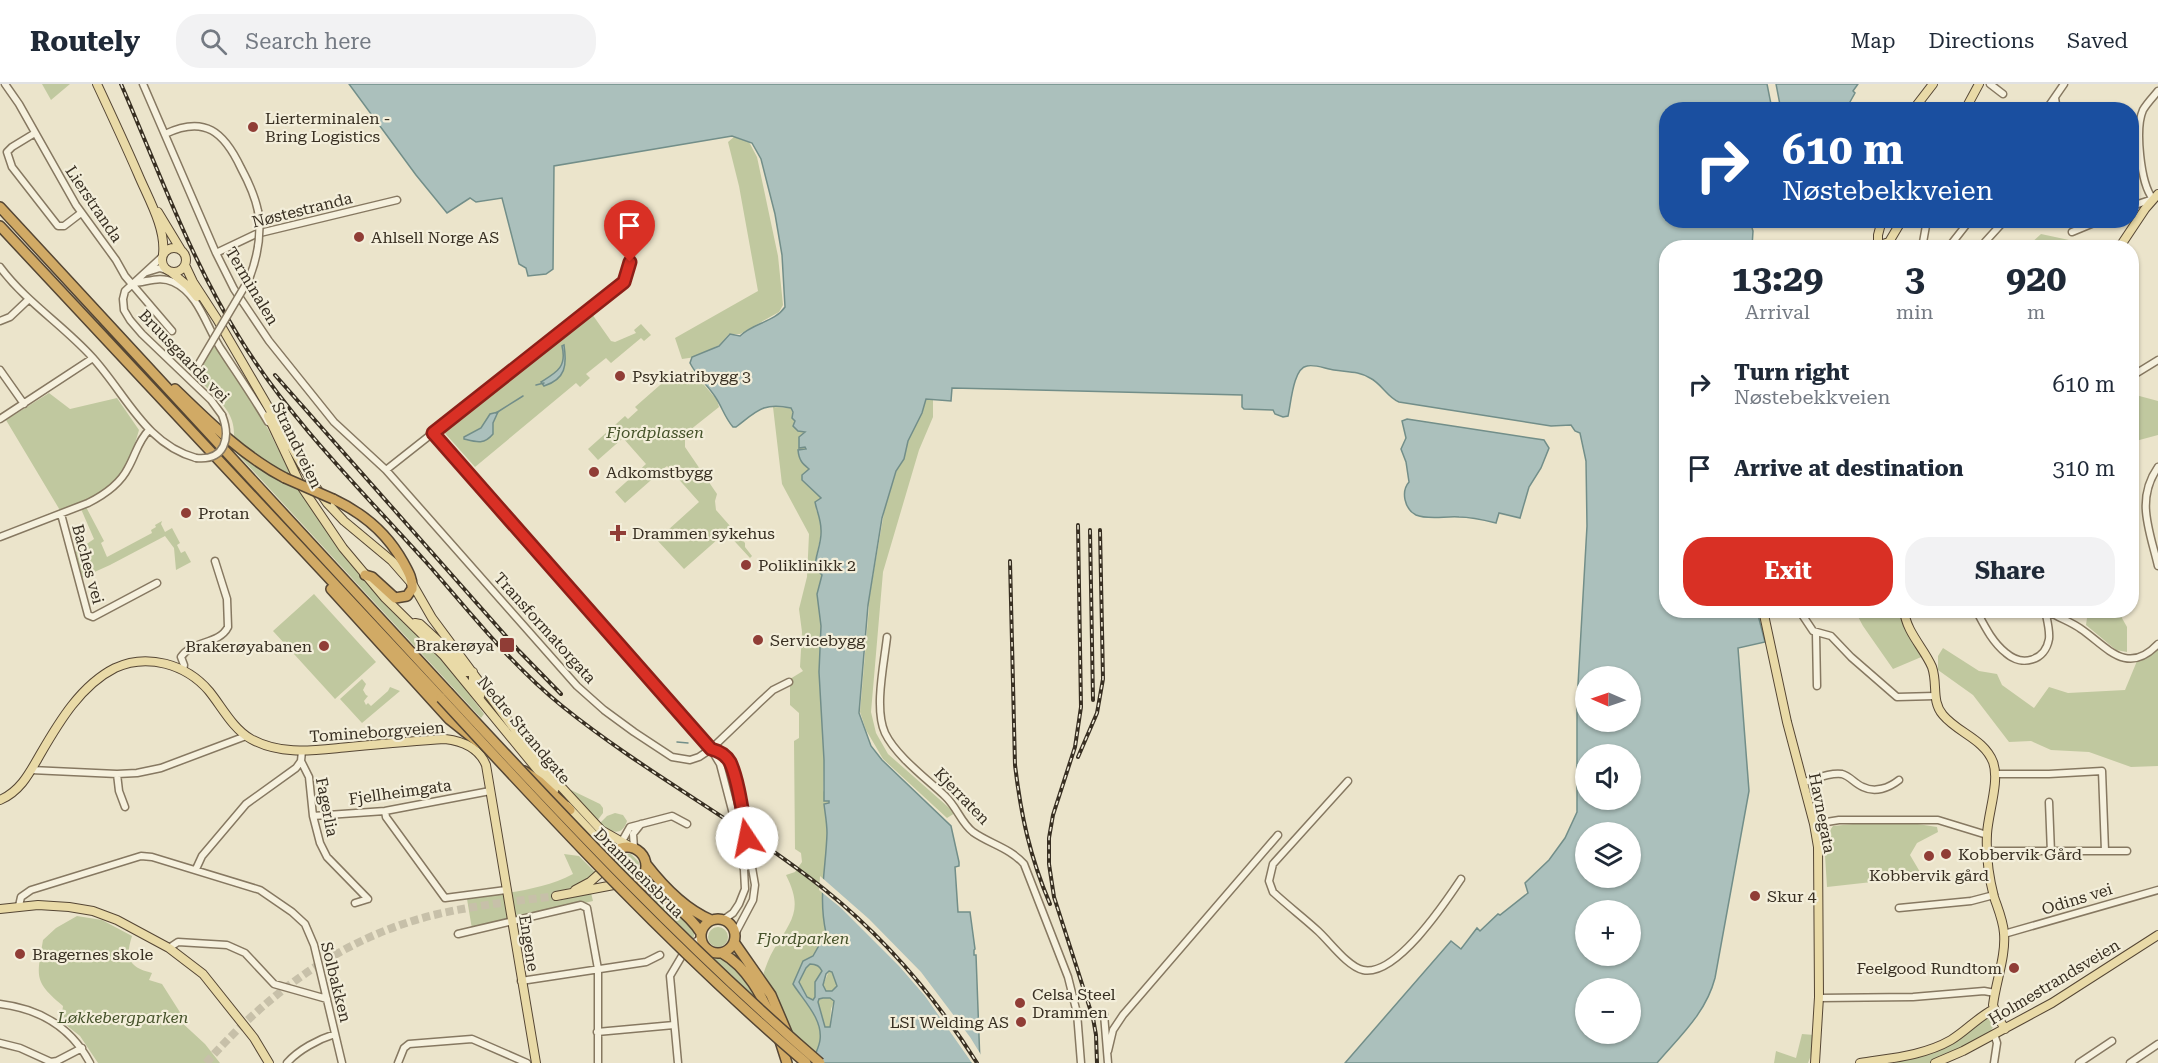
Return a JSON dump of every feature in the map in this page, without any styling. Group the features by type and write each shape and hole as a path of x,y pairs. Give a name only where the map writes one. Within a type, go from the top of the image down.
{"highway":[{"path":"0,207 444,695"},
{"path":"0,225 314,563 444,695"},
{"path":"119,336 244,453 285,478 333,499 362,516 386,537 404,564 412,585 411,592 407,597 395,598 372,577 365,575"},
{"path":"314,563 320,575 356,618 449,719 494,753 540,782 570,810"},
{"name":"Drammensbrua","path":"444,695 596,865 650,920 806,1063"},
{"name":"Drammensbrua","path":"444,695 650,906 732,985 820,1063"},
{"path":"619,846 632,848 644,856 646,864 644,875 639,882 630,885 620,884 611,877 608,864 611,855 619,846"},
{"path":"646,864 667,889 698,915 711,920 723,920 730,924 734,938 771,995 786,1028 797,1063"},
{"path":"639,882 693,922 706,949 714,953 722,953 733,959 742,969 761,997 780,1038 787,1063"},
{"path":"701,936 704,926 711,920"},
{"path":"722,953 729,949 734,938"}],"main road":[{"path":"98,84 150,201 162,235 164,246 162,263 168,271 179,271 185,265 186,258 150,201"},
{"path":"1919,102 1933,84"},
{"path":"1969,102 1979,84"},
{"path":"2139,220 2155,197"},
{"path":"163,255 171,249 181,250"},
{"name":"Strandveien","path":"185,265 317,490 333,510 380,550 412,585"},
{"name":"Strandveien","path":"168,271 188,286 197,297 247,377 305,494 365,575 410,622"},
{"name":"Nedre Strandgate","path":"412,585 432,618 541,765 619,846"},
{"name":"Havnegata","path":"1765,618 1787,722 1814,824 1819,856 1819,998 1816,1062"},
{"path":"1906,618 1909,629 1931,665 1938,707 1945,717 1979,743 1993,763 1995,774 1987,852 1994,895 2004,934 1994,1009 2004,1029"},
{"path":"410,622 420,624 443,645 465,672 473,672 472,680 482,703"},
{"name":"Nedre Strandgate","path":"410,622 444,656 570,810 596,837 608,864"},
{"path":"0,801 18,789 32,770 66,712 81,695 107,672 124,664 146,661 167,664 183,670 202,683 246,736 278,748 302,751"},
{"name":"Tomineborgveien","path":"302,751 438,740 453,740 465,744 481,755 486,765 496,827"},
{"name":"Engene","path":"496,827 536,1063"},
{"path":"608,864 583,886 556,896 620,884"},
{"path":"0,909 19,906 59,906 93,911 117,920 169,948 203,974 258,1043 269,1063"},
{"name":"Holmestrandsveien","path":"1944,1063 2059,999 2158,935"},
{"path":"1860,1063 1929,1051 1958,1035 1994,1009"},
{"name":"Holmestrandsveien","path":"1935,1063 1963,1051"}],"street":[{"name":"Lierstranda","path":"5,84 81,213 125,276 171,331"},
{"name":"Terminalen","path":"143,84 216,253 234,289 282,358 334,422 386,470"},
{"path":"1990,84 2003,94"},
{"path":"2052,102 2064,84"},
{"path":"2139,203 2155,197 2144,184 2140,164 2142,113 2158,91"},
{"path":"2055,98 2056,102"},
{"path":"165,134 175,129 191,126 210,130 221,136 232,149 252,191 258,211 260,239 255,265 197,367 188,377"},
{"path":"34,133 7,152 12,167 58,226 64,226 81,213"},
{"name":"Nøstestranda","path":"216,253 256,234 397,200"},
{"path":"386,470 624,282 630,262 631,219"},
{"path":"1954,240 1964,228"},
{"path":"1987,240 1998,228"},
{"path":"2072,232 2082,228"},
{"path":"132,283 163,255"},
{"name":"Bruusgaards vei","path":"0,267 29,299 93,358 149,430 171,448 196,458 210,458 223,447 227,433 222,415 211,400 142,334 126,314 123,296 132,283"},
{"path":"142,275 160,268 168,271"},
{"path":"132,283 158,279 171,281 188,294 272,427"},
{"path":"197,297 202,315"},
{"path":"0,321 10,317 29,299"},
{"path":"0,419 93,358"},
{"path":"2139,372 2158,360"},
{"path":"0,370 24,404"},
{"name":"Baches vei","path":"0,537 88,503 115,486 129,467 139,442 149,430"},
{"path":"433,433 711,749 720,764 735,825 745,881 740,904 723,920"},
{"path":"2158,467 2148,485 2146,497 2148,528 2158,566"},
{"name":"Transformatorgata","path":"386,470 577,686 604,710 634,732 680,759 699,757 711,749"},
{"name":"Baches vei","path":"60,514 88,615 93,617 157,583"},
{"path":"183,670 181,657 184,653 201,643 223,635 228,627 227,599 215,561"},
{"path":"1804,618 1816,633 1817,686"},
{"path":"1981,618 1998,646 2012,657 2024,661 2039,656 2046,647 2049,633 2047,618"},
{"path":"2061,618 2080,628 2103,648 2117,656 2125,658 2140,656 2158,644"},
{"path":"1816,633 1831,636 1851,657 1897,697 1935,696"},
{"name":"Kjerraten","path":"887,638 881,693 881,717 885,733 897,750 954,805 973,831 1016,855 1024,864 1068,976 1077,1013 1081,1063"},
{"path":"711,749 759,702 773,690 789,682"},
{"path":"32,770 117,774 161,768 246,736"},
{"path":"711,749 718,751 730,762 754,873 753,900 734,938"},
{"name":"Tomineborgveien","path":"196,870 202,856 246,804 296,768 301,760 302,751"},
{"name":"Fagerlia","path":"301,760 309,777 313,816 320,843 327,857 368,899 355,903"},
{"path":"1995,774 2102,771 2106,851"},
{"path":"117,774 119,791 125,807"},
{"path":"1804,782 1837,774 1845,775 1863,787 1880,789 1888,788 1899,780"},
{"path":"1348,781 1277,858 1269,877 1273,892 1320,933 1335,950 1362,970 1375,970 1389,963 1398,957 1428,924 1461,879"},
{"name":"Fjellheimgata","path":"313,816 385,811 490,791"},
{"path":"2049,802 2052,853"},
{"path":"385,811 386,817 445,898 506,890"},
{"path":"619,846 630,827 672,816 687,824"},
{"path":"1814,824 1839,820 1938,820 1987,835"},
{"path":"632,848 633,834 641,824"},
{"path":"1108,1051 1113,1030 1123,1015 1278,835"},
{"path":"1987,852 2127,851"},
{"path":"19,906 21,897 31,890 141,856 196,870"},
{"name":"Solbakken","path":"196,870 260,890 305,924 314,945 342,1063"},
{"name":"Odins vei","path":"2004,934 2158,890"},
{"path":"1899,908 1971,901 1994,895"},
{"path":"458,934 581,905 585,906 589,911 598,969 598,1063"},
{"path":"678,1063 669,982 672,970 686,950 701,936"},
{"path":"169,948 178,942 226,945 245,952 273,984 327,999"},
{"path":"683,956 706,949"},
{"path":"521,981 646,962 660,955"},
{"path":"1819,998 1912,997 1984,991 1995,993"},
{"path":"0,1004 31,1011 50,1020 69,1033 82,1048 90,1063"},
{"path":"1104,1014 1108,1063"},
{"path":"597,1032 674,1025"},
{"path":"287,1063 325,1037 335,1034"},
{"path":"1994,1034 1997,1043 1994,1063"},
{"path":"398,1063 404,1048 409,1044 467,1038 527,1063"},
{"path":"2079,1063 2112,1041"},
{"path":"0,1043 20,1048 51,1062 82,1048"},
{"path":"2130,1063 2158,1044"}],"green space":[{"path":"42,84 70,84 51,100"},
{"path":"734,137 749,142 757,157 778,256 783,305 779,312 740,334 729,334 719,345 696,357 682,359 675,338 758,291 739,186 728,142"},
{"path":"2041,234 2069,240 2035,240"},
{"path":"592,314 611,341 615,342 636,333 634,330 641,324 651,335 644,341 641,338 611,363 606,358 586,374 590,378 580,387 576,383 475,467 443,431"},
{"path":"215,345 268,429 298,489 350,563 454,674 484,714 481,718 232,448 234,430 230,415 197,373"},
{"name":"Fjordplassen","path":"692,371 717,400 719,407 685,434 685,447 717,494 716,510 745,543 745,547 752,556 750,558 726,532 684,569 657,540 699,502 667,466 625,503 615,492 646,464 623,438 598,460 588,449 625,416 628,419 638,410 635,407 668,378 676,373 680,379"},
{"path":"49,393 70,409 117,398 139,430 127,462 112,483 91,498 61,512 6,420"},
{"path":"2139,396 2158,401 2158,435 2139,440"},
{"path":"926,399 933,400 933,417 919,450 883,572 871,712 876,733 888,754 955,813 947,818 883,759 866,730 860,712 868,605 885,507 896,471 904,459 908,441 922,413"},
{"name":"Fjordparken","path":"773,407 791,408 798,431 805,431 799,448 806,447 806,450 799,450 809,470 802,480 821,498 816,510 821,531 815,568 822,575 817,594 821,626 819,672 824,760 823,790 829,803 824,804 827,833 823,908 826,933 813,956 803,962 793,984 815,1017 820,1032 813,1063 800,1063 781,1006 763,975 771,955 794,914 794,897 786,875 795,872 802,862 801,853 795,849 794,741 799,738 799,713 790,705 790,679 803,671 800,667 802,632 799,609 807,577 809,534 782,484"},
{"path":"86,507 104,541 101,543 107,557 152,533 151,530 156,527 155,525 162,521 165,532 172,528 180,543 177,545 181,553 185,551 191,562 176,570 174,548 165,536 79,579 72,554 94,539 81,509"},
{"name":"Brakerøyabanen","path":"314,594 376,662 335,699 273,631"},
{"path":"1859,618 1908,618 1926,655 1893,669"},
{"path":"2087,618 2122,618 2127,627 2127,652 2116,650 2086,625"},
{"path":"1943,648 1979,671 1997,674 2002,685 2034,708 2049,687 2068,693 2125,690 2137,661 2158,648 2158,766 2131,767 2089,752 2051,750 2031,741 2009,742 1973,695 1938,670 1938,656"},
{"path":"362,679 366,684 363,690 368,696 364,701 366,705 368,703 371,706 390,687 400,691 362,723 340,699"},
{"path":"476,683 514,737 478,689"},
{"path":"516,739 548,778 588,819 604,840 609,851 599,836 543,775"},
{"path":"571,790 600,804 603,813 597,821 570,792"},
{"path":"615,813 623,815 627,821 622,829 615,832 600,823 607,816"},
{"path":"1863,823 1911,823 1937,827 1938,832 1917,843 1910,855 1920,872 1906,872 1890,880 1827,887 1824,839 1833,826"},
{"path":"564,854 579,856 596,873 581,885 556,892 557,901 591,893 593,901 472,929 467,899 535,888 561,880 573,874"},
{"path":"623,854 631,854 639,862 637,874 630,879 614,863"},
{"path":"654,896 695,930 693,940 651,899"},
{"name":"Løkkebergparken","path":"77,916 102,920 132,936 129,950 130,960 138,968 152,973 149,980 162,984 183,1017 179,1020 205,1044 220,1063 98,1063 80,1036 61,1021 63,1006 46,990 39,971 43,940 56,928"},
{"path":"714,927 722,927 728,933 728,941 722,947 714,947 708,941 708,933"},
{"path":"711,957 724,959 742,974 759,1002"},
{"path":"810,964 818,966 822,971 815,982 813,1000 807,997 799,983"},
{"path":"829,971 832,972 837,986 832,991 826,991 823,985"},
{"path":"823,998 830,998 834,1001 830,1027 825,1028 818,1002"},
{"path":"1987,1018 1993,1020 1995,1024 1990,1032 1931,1063 1891,1063 1918,1057 1945,1047 1962,1038 1975,1025"},
{"path":"1802,1034 1814,1035 1813,1050 1808,1063 1774,1063 1776,1051 1796,1058"}],"shaded area":[{"path":"349,84 1767,84 1771,102 1659,102 1659,228 1752,228 1753,231 1752,240 1659,240 1659,618 1759,618 1765,642 1738,648 1749,791 1715,978 1699,1013 1657,1063 1345,1063 1451,941 1461,949 1477,928 1480,931 1498,914 1500,915 1528,893 1525,883 1549,860 1565,838 1577,810 1641,810 1641,744 1577,744 1577,732 1641,732 1641,666 1579,666 1587,526 1586,461 1580,433 1575,431 1571,425 1551,426 1399,402 1366,376 1307,366 1299,373 1293,387 1288,416 1283,417 1275,414 1273,410 1244,409 1242,395 952,388 951,401 926,399 922,413 908,441 904,459 896,471 882,518 868,605 859,713 871,746 882,760 951,826 959,862 959,866 955,867 958,912 970,912 974,955 976,955 980,1063 813,1063 820,1032 815,1017 793,984 803,961 813,956 826,933 823,907 827,833 824,804 829,801 824,801 819,672 821,626 817,594 822,575 815,568 821,535 815,502 821,498 802,480 802,475 809,469 800,460 798,450 806,449 805,447 799,448 799,437 805,432 798,431 793,426 795,421 792,418 791,408 767,407 733,427 713,393 690,363 692,357 719,346 730,334 740,336 776,316 785,307 782,255 775,214 761,159 752,143 732,136 554,166 553,269 546,274 528,276 526,268 519,264 502,198 476,202 470,198 447,213","holes":["810,964 818,966 822,971 815,982 813,1000 807,997 799,982","829,971 832,972 837,986 832,991 826,991 823,985","823,998 830,998 834,1001 830,1027 825,1027 818,1002"]},
{"path":"1776,84 1858,84 1850,102 1779,102"},
{"path":"564,345 565,365 561,375 544,386 541,382 556,372 562,364 562,346"},
{"path":"498,412 493,423 493,434 490,437 480,442 464,439 481,428 490,414"},
{"path":"1407,419 1544,440 1549,448 1541,468 1529,487 1520,518 1499,513 1496,523 1464,517 1426,517 1412,512 1405,500 1405,490 1409,482 1401,449 1406,438 1402,421"}],"pier":[{"path":"820,876 869,919 921,972 970,1037 983,1058 983,1063 972,1063 925,996 899,966 841,908 819,890"}],"waterway":[{"path":"536,385 544,383"},
{"path":"496,413 523,396"},
{"path":"677,742 688,743"}],"tunnel":[{"path":"206,1063 230,1037 282,990 340,952 371,937 438,914 556,896"}],"railway":[{"path":"121,84 190,245 221,307 259,368 327,454 491,637 543,690 626,754 760,842 824,889 868,928 908,970 927,992 977,1063"},
{"path":"275,375 519,651 561,694"},
{"path":"1078,525 1081,707 1075,747 1053,815 1049,838 1049,864 1054,897 1093,1018 1097,1063"},
{"path":"1090,530 1093,700"},
{"path":"1078,757 1097,713 1103,679 1100,530"},
{"path":"1010,561 1015,765 1027,836 1050,904"}],"place":[{"name":"Lierterminalen - Bring Logistics","path":"253,127"},
{"name":"Ahlsell Norge AS","path":"359,237"},
{"name":"Psykiatribygg 3","path":"620,376"},
{"name":"Adkomstbygg","path":"594,472"},
{"name":"Protan","path":"186,513"},
{"name":"Drammen sykehus","path":"618,533"},
{"name":"Poliklinikk 2","path":"746,565"},
{"name":"Servicebygg","path":"758,640"},
{"name":"Brakerøya","path":"507,645"},
{"name":"Brakerøyabanen","path":"324,646"},
{"name":"Kobbervik Gård","path":"1946,854"},
{"name":"Kobbervik gård","path":"1929,856"},
{"name":"Skur 4","path":"1755,896"},
{"name":"Bragernes skole","path":"20,954"},
{"name":"Feelgood Rundtom","path":"2014,968"},
{"name":"Celsa Steel Drammen","path":"1020,1003"},
{"name":"LSI Welding AS","path":"1021,1022"}],"route":[{"path":"630,262 624,282 433,433 711,749 718,751 730,762 747,838"}]}
